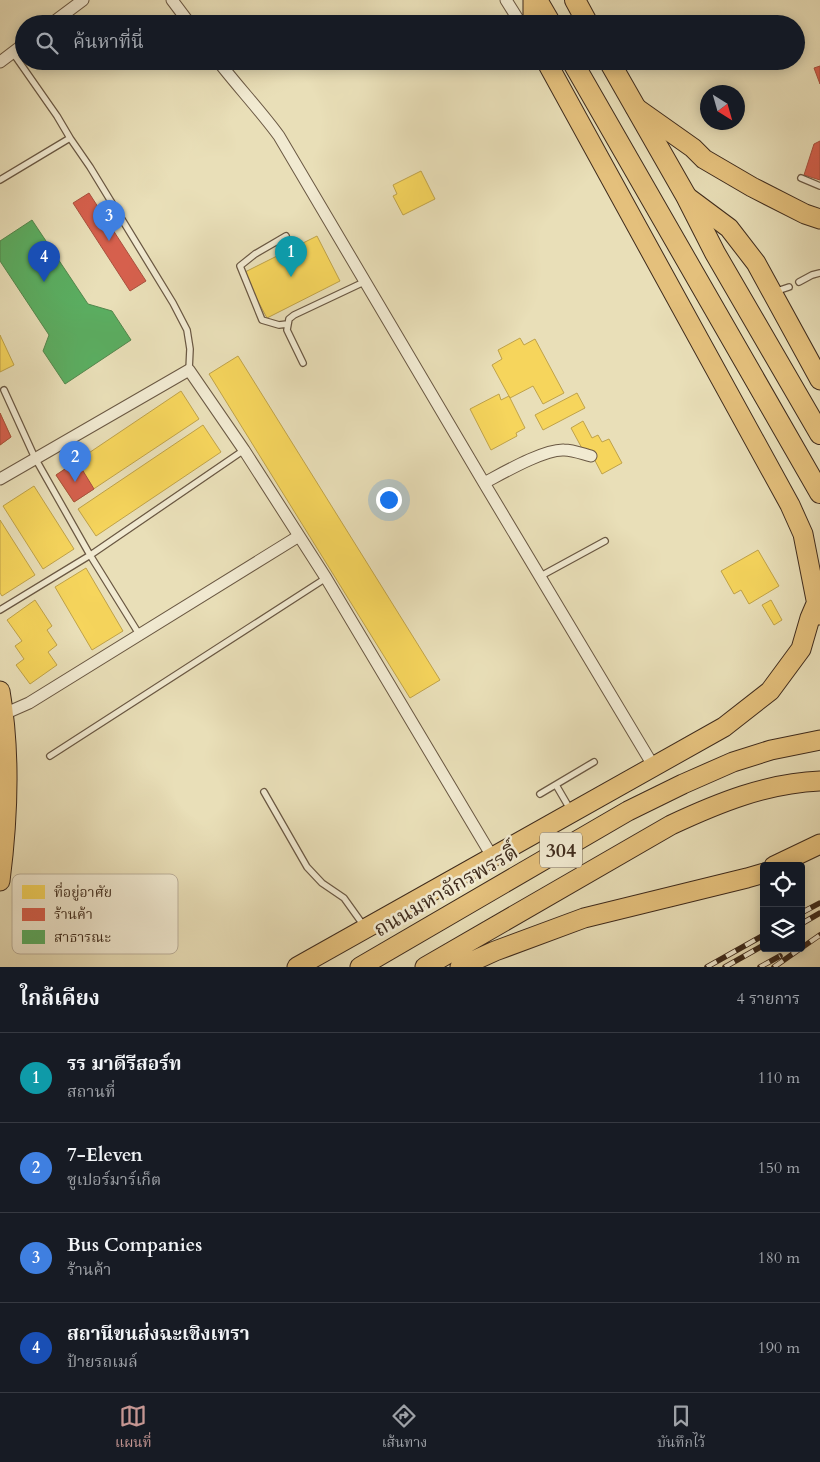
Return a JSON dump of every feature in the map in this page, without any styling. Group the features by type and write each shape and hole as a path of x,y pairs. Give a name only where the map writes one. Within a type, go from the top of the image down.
{"highway":[{"path":"537,0 546,15"},
{"path":"575,0 583,15"},
{"path":"577,70 820,493"},
{"path":"614,70 820,434"}],"main road":[{"path":"532,15 533,0"},
{"path":"298,967 724,727 770,691 801,649 810,618 818,611 803,534 790,505 550,70"},
{"path":"635,107 693,148 704,159 752,187 805,214 820,219"},
{"path":"686,196 729,228 756,263 781,290 820,380"},
{"path":"0,691 4,714 7,769 7,822 0,882"},
{"path":"771,750 820,740"},
{"path":"771,750 820,750"},
{"name":"ถนนมหาจักรพรรดิ์","path":"360,967 628,811 733,762 771,750"},
{"path":"425,967 648,838 709,807 745,794 782,785 820,781"},
{"path":"782,862 820,844"},
{"path":"796,862 820,854"},
{"path":"460,967 494,951 584,918 758,874"}],"street":[{"path":"63,15 83,0"},
{"path":"172,0 183,15"},
{"path":"506,0 515,15"},
{"path":"0,62 13,52"},
{"path":"225,70 279,136 539,577 654,766"},
{"path":"0,479 189,370 244,450 326,578 493,858"},
{"path":"484,483 554,450 565,450 591,456"},
{"path":"4,714 29,703 299,536"}],"lane":[{"path":"25,70 90,167 173,303 187,330 190,349 189,370"},
{"path":"0,180 70,138"},
{"path":"801,178 820,186"},
{"path":"286,236 255,254 240,266 262,320 279,325 288,324"},
{"path":"799,282 820,273"},
{"path":"303,363 287,330 290,319 294,315 364,282"},
{"path":"4,390 35,458 90,555 139,634"},
{"path":"0,610 90,555 244,450"},
{"path":"539,577 605,541"},
{"path":"50,756 326,578"},
{"path":"540,794 594,762"},
{"path":"556,785 572,812"},
{"path":"264,792 307,867 322,883 344,898 365,928"}],"building: ที่อยู่อาศัย":[{"path":"421,171 435,199 403,215 393,196 397,194 393,185"},
{"path":"317,236 340,281 267,318 243,273"},
{"path":"0,335 14,365 0,372"},
{"path":"520,338 524,345 535,339 564,393 543,404 533,386 510,398 492,365 502,359 498,350"},
{"path":"238,356 440,680 410,698 209,374"},
{"path":"181,391 199,419 74,502 56,475"},
{"path":"577,393 585,408 543,430 535,415"},
{"path":"499,394 501,400 509,396 525,428 516,433 517,436 491,450 470,409"},
{"path":"0,413 11,437 0,445"},
{"path":"583,421 592,438 598,435 602,442 609,439 622,463 602,474 589,449 584,452 571,428"},
{"path":"203,425 221,452 96,536 78,509"},
{"path":"34,486 74,549 43,569 3,506"},
{"path":"0,520 35,575 2,596 0,593"},
{"path":"758,550 779,586 749,604 741,590 734,594 721,571"},
{"path":"86,568 123,631 92,650 55,587"},
{"path":"35,600 52,626 47,630 57,645 48,652 57,665 30,684 16,665 24,659 15,646 22,641 7,620"},
{"path":"771,600 782,620 774,625 762,605"}],"building: ร้านค้า":[{"path":"820,66 820,84 814,68"},
{"path":"820,141 820,180 804,175 814,144"},
{"path":"89,193 146,281 130,291 73,203"},
{"path":"0,413 11,437 0,445"},
{"path":"77,461 94,489 74,502 56,475"}],"building: สาธารณะ":[{"path":"32,220 88,304 112,311 131,340 65,384 43,351 49,335 0,261 0,241"}],"railway":[{"path":"805,911 820,903"},
{"path":"805,922 820,913"},
{"path":"774,967 820,935"},
{"path":"707,967 760,937"},
{"path":"725,967 760,947"},
{"path":"760,967 780,956"}],"place":[{"name":"Bus Companies","path":"109,241"},
{"name":"รร มาดีรีสอร์ท","path":"291,277"},
{"name":"สถานีขนส่งฉะเชิงเทรา","path":"44,282"},
{"name":"7-Eleven","path":"75,482"}]}
